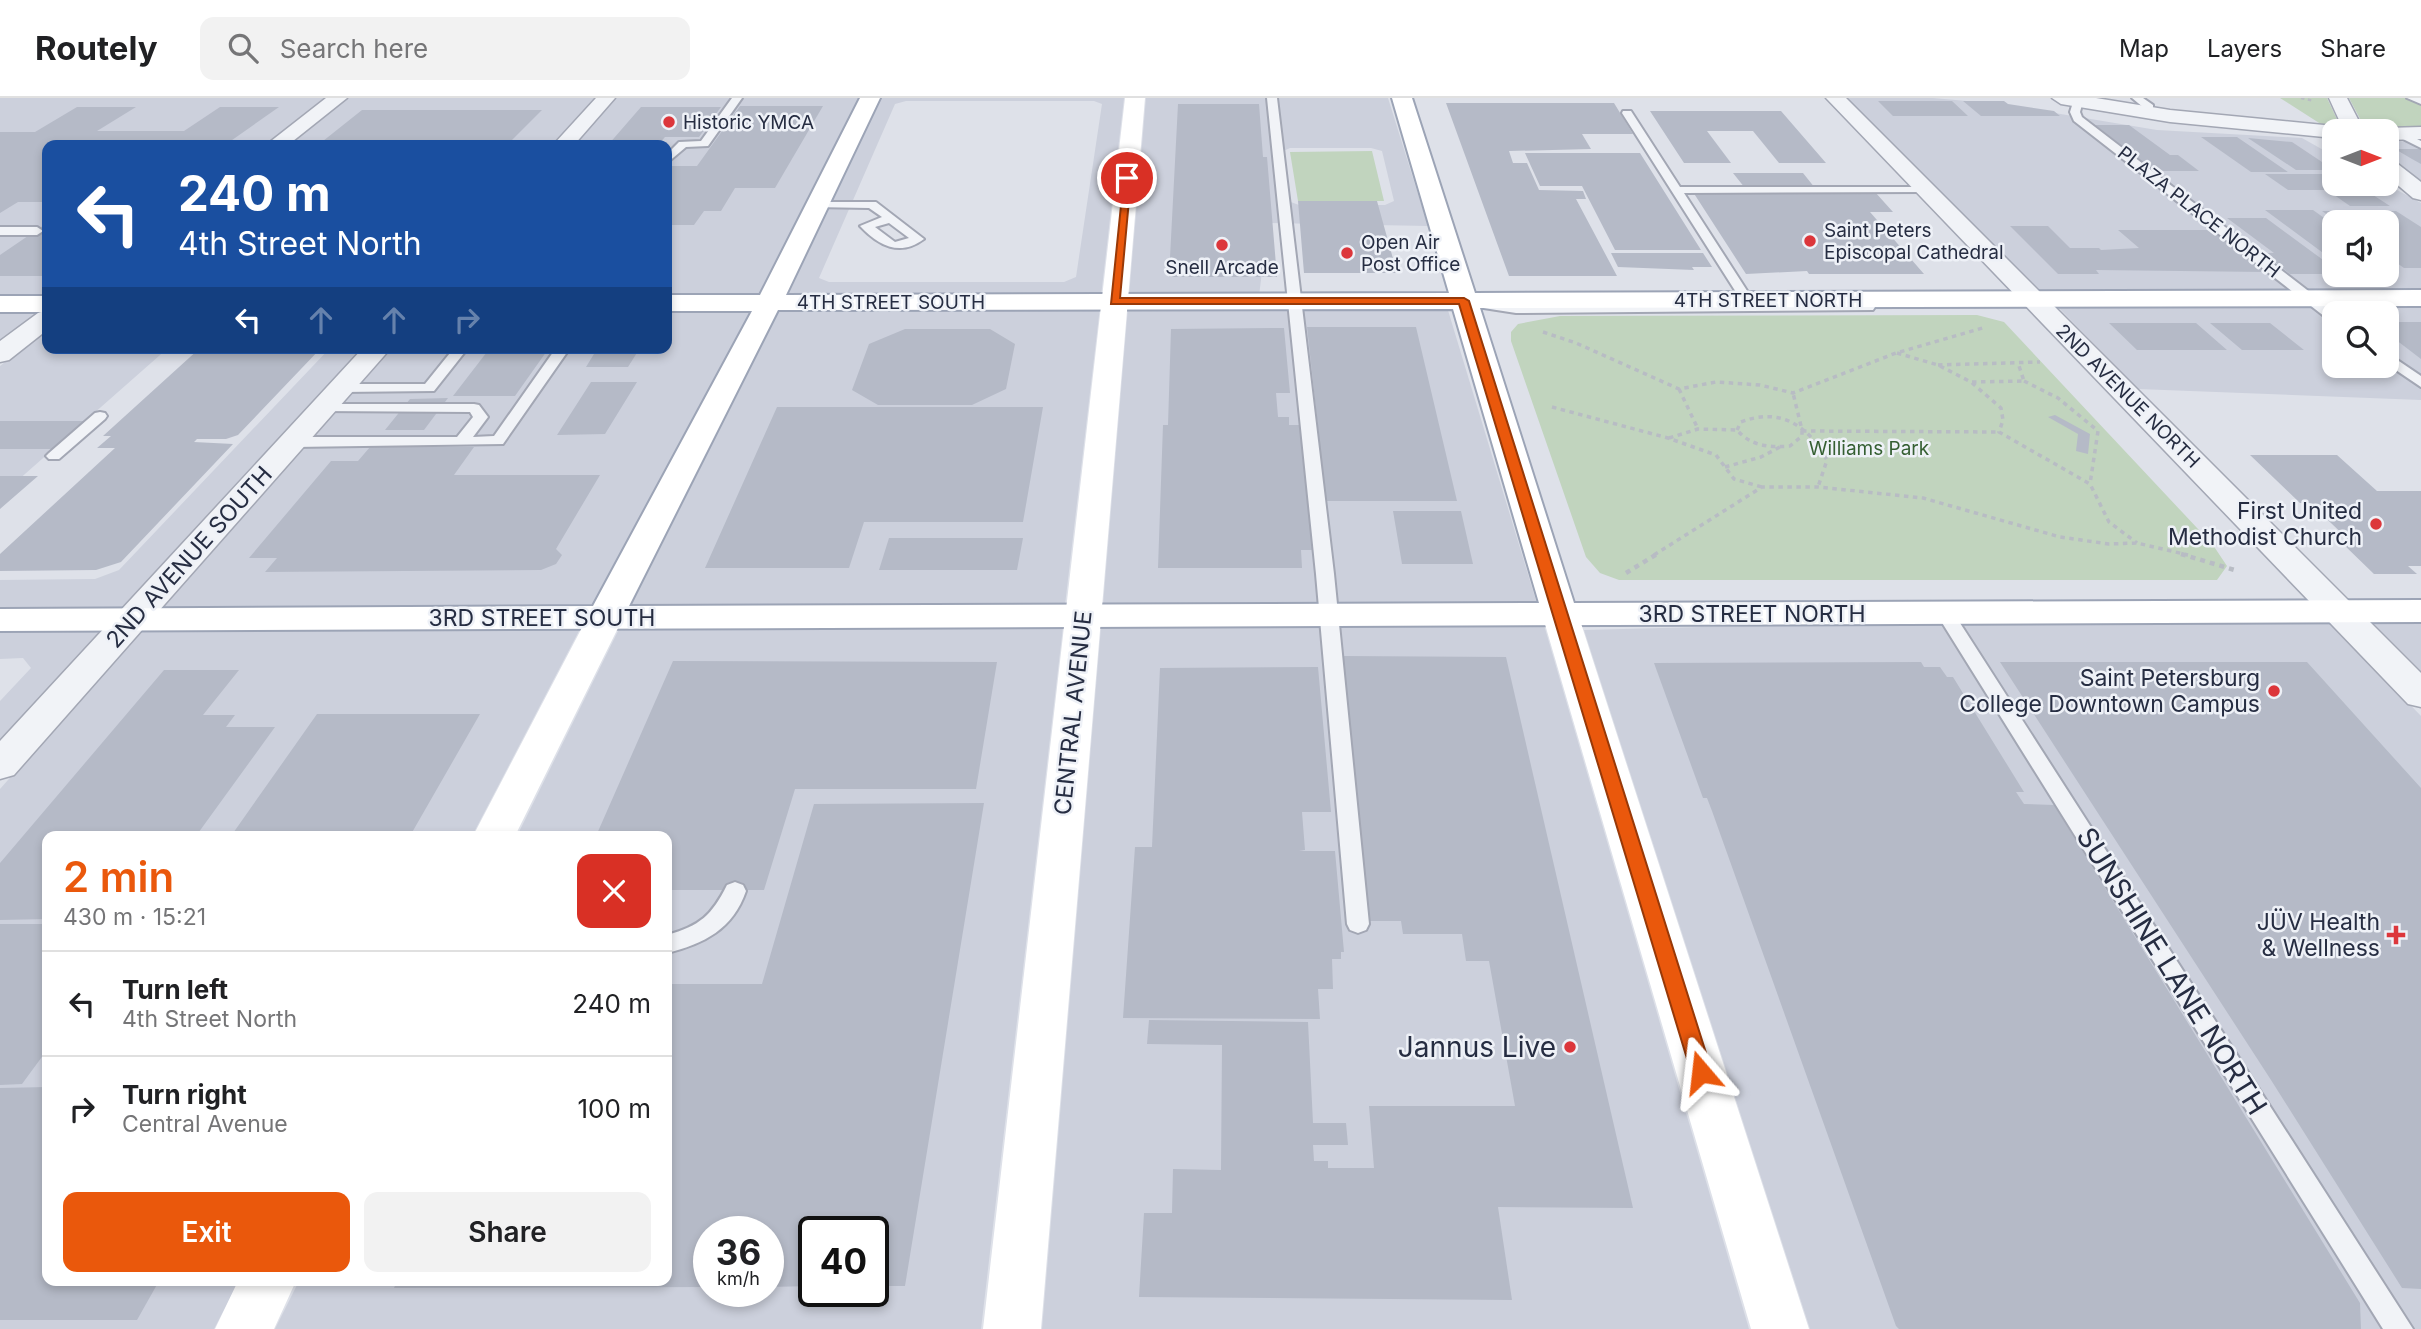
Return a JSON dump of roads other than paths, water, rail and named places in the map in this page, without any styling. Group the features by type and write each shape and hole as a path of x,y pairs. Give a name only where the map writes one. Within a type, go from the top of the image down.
{"main road":[{"path":"497,831 769,303 870,98"},
{"name":"CENTRAL AVENUE","path":"1012,1329 1135,98"},
{"path":"1402,98 1780,1329"},
{"name":"4TH STREET NORTH","path":"1115,302 2421,298"},
{"name":"4TH STREET SOUTH","path":"672,303 1115,302"},
{"path":"0,304 42,304"},
{"name":"3RD STREET NORTH","path":"1083,616 2421,611"},
{"name":"3RD STREET SOUTH","path":"0,620 1083,616"},
{"path":"244,1329 266,1286"}],"street":[{"path":"282,140 338,98"},
{"path":"568,140 606,98"},
{"name":"2ND AVENUE NORTH","path":"1835,98 2421,695"},
{"path":"2338,98 2348,119"},
{"path":"2069,99 2143,105 2298,130 2322,131"},
{"path":"2298,130 2322,143"},
{"path":"2399,175 2421,194"},
{"path":"2399,183 2421,194"},
{"path":"0,354 42,322"},
{"name":"2ND AVENUE SOUTH","path":"0,765 373,354"}],"lane":[{"path":"672,155 682,144 704,144 737,98"},
{"path":"1272,98 1329,615 1358,924"},
{"path":"2412,98 2421,101"},
{"name":"PLAZA PLACE NORTH","path":"2069,99 2078,119 2322,307"},
{"path":"1628,113 1747,300"},
{"path":"2403,134 2421,145"},
{"path":"1677,190 1925,189"},
{"path":"817,205 872,204 892,218"},
{"path":"0,231 37,230"},
{"path":"1464,301 1530,309 1992,306 2034,300"},
{"path":"333,398 429,388 456,354"},
{"path":"294,442 498,441 559,354"},
{"path":"2399,366 2421,383"},
{"path":"333,398 474,408 481,417 461,441"},
{"path":"54,456 100,416"},
{"name":"SUNSHINE LANE NORTH","path":"1945,613 2399,1329"},
{"path":"672,943 707,929 723,916 735,891"}],"place":[{"name":"Historic YMCA","path":"669,122"},
{"name":"Saint Peters Episcopal Cathedral","path":"1810,241"},
{"name":"Snell Arcade","path":"1222,245"},
{"name":"Open Air Post Office","path":"1347,253"},
{"name":"First United Methodist Church","path":"2376,524"},
{"name":"Saint Petersburg College Downtown Campus","path":"2274,691"},
{"name":"JÜV Health & Wellness","path":"2396,935"},
{"name":"Jannus Live","path":"1570,1047"}],"park label":[{"name":"Williams Park","path":"1869,448"}]}
